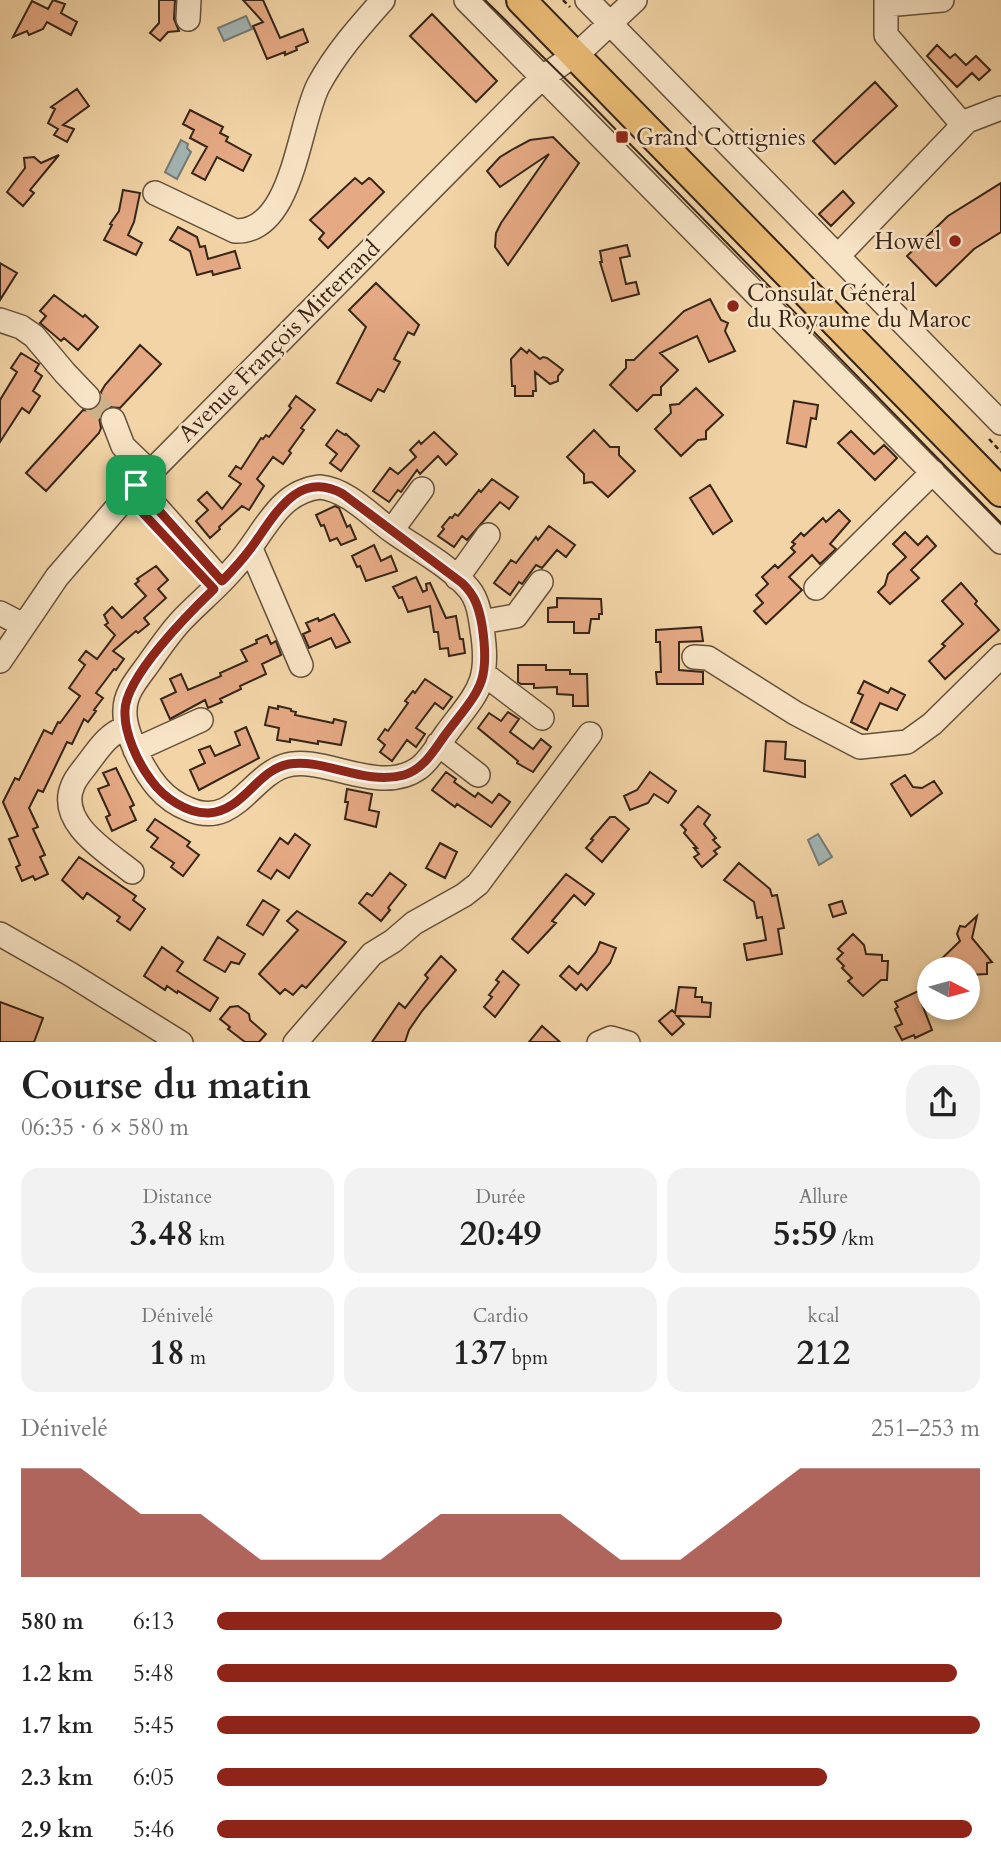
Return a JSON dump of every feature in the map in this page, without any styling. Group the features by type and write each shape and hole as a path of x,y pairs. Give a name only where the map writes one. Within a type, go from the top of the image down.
{"main road":[{"path":"521,0 580,51 1001,470"},
{"path":"540,0 580,51 1001,492"}],"street":[{"path":"155,193 235,231 246,232 257,228 271,213 289,182 305,120 317,87 344,45 383,0"},
{"path":"466,0 1001,542"},
{"name":"Avenue François Mitterrand","path":"0,661 72,557 138,484 542,78 580,51 635,0"},
{"path":"942,0 886,3 886,35 963,125"},
{"path":"562,98 580,51 588,1"},
{"path":"588,1 838,256 997,411"},
{"path":"838,256 967,121 1001,108"},
{"path":"0,320 21,327 34,336 88,397"},
{"path":"113,419 138,484 218,585"},
{"path":"816,588 933,472"},
{"path":"320,487 343,494 457,578 473,596 481,622 486,658 484,674 474,697 419,768 395,777 368,777 303,764 287,764 265,776 239,802 225,810 207,813 184,807 160,790 148,777 127,727 125,704 136,681 173,631 251,549 288,498 304,490 320,487"},
{"path":"391,530 422,489"},
{"path":"457,578 488,535"},
{"path":"251,549 301,666"},
{"path":"481,622 516,615 541,582"},
{"path":"0,613 23,625"},
{"path":"694,657 708,658 796,713 860,747 907,742 932,724 1001,656"},
{"path":"484,674 542,718"},
{"path":"135,750 201,720"},
{"path":"127,727 104,741 73,784 70,803 79,826 132,872"},
{"path":"295,1042 372,954 414,923 464,895 478,884 590,734"},
{"path":"438,744 478,775"},
{"path":"0,934 181,1042"},
{"path":"0,951 31,965 158,1042"},
{"path":"599,1042 611,1038 628,1042"}],"shaded area":[{"path":"246,16 252,29 224,41 218,28"},
{"path":"181,140 188,144 187,148 191,152 177,179 165,172"},
{"path":"818,834 832,857 819,865 808,840"}],"building":[{"path":"53,0 65,4 61,13 77,22 71,35 47,22 43,29 29,35 27,31 13,37 32,1 48,9"},
{"path":"159,0 175,0 174,19 179,31 168,32 160,41 150,33 159,23"},
{"path":"243,0 263,0 280,38 303,29 308,42 285,55 285,52 267,59 253,26 263,22"},
{"path":"432,14 497,81 476,102 410,36"},
{"path":"937,45 950,58 955,54 966,65 976,56 990,70 979,80 972,73 957,87 927,56"},
{"path":"875,82 897,106 835,164 813,141"},
{"path":"77,89 89,106 63,125 74,129 67,142 54,135 58,129 48,123 55,109 51,107"},
{"path":"190,110 223,127 220,133 228,137 226,141 251,155 243,171 217,157 205,180 192,173 207,147 190,138 194,130 183,124"},
{"path":"553,137 579,163 508,265 495,247 496,233 549,154 500,187 487,171 500,157 530,140"},
{"path":"59,155 30,190 34,193 23,206 7,192 25,168 24,158 34,157 41,163"},
{"path":"355,178 362,184 369,178 384,192 328,248 319,239 324,233 310,220"},
{"name":"Howel","path":"1001,183 1001,232 974,249 936,286 907,256 948,216"},
{"path":"123,190 140,193 134,222 128,235 142,243 136,255 104,240 119,211"},
{"path":"843,191 854,203 831,226 819,214"},
{"path":"178,227 197,237 200,247 205,246 208,259 235,251 240,268 213,275 212,271 197,275 190,251 170,240"},
{"path":"627,245 630,256 620,258 626,284 636,282 639,294 612,301 600,262 600,251"},
{"path":"0,263 17,273 0,300"},
{"path":"376,283 419,325 414,335 408,332 394,359 400,362 384,392 378,389 371,401 337,383 366,327 349,310"},
{"path":"54,295 98,327 78,350 64,338 61,341 40,323 46,316 40,311"},
{"path":"710,299 721,320 728,323 725,331 735,351 709,362 697,336 660,353 678,370 661,387 661,395 653,395 637,411 610,385 626,368 626,360 634,360 684,311"},
{"path":"140,345 161,364 120,408 109,407 103,411 99,417 99,433 46,491 26,473 83,410 91,411 98,407 105,385"},
{"path":"521,348 527,353 529,350 540,359 547,358 563,370 558,381 550,384 535,372 536,391 533,391 533,396 515,396 511,359"},
{"path":"21,353 39,364 35,371 42,376 33,391 40,396 29,413 22,408 0,442 0,400 17,372 11,368"},
{"path":"696,388 723,415 706,431 706,439 698,440 681,456 655,429 671,413 670,405 679,404"},
{"path":"296,396 315,410 301,428 304,430 289,451 291,453 283,464 273,457 257,479 264,486 249,510 242,506 210,538 196,521 208,510 198,500 207,492 222,509 241,484 229,476 236,466 241,469 261,438 266,435 269,437 291,408 289,406"},
{"path":"794,401 818,405 816,419 811,418 806,447 787,443"},
{"path":"337,430 359,446 341,471 330,463 337,454 326,445"},
{"path":"594,430 610,447 619,447 619,455 635,471 608,497 592,482 584,483 584,474 567,457"},
{"path":"851,431 874,454 884,445 897,458 875,480 838,443"},
{"path":"434,432 457,454 446,465 438,456 420,474 417,470 401,492 398,490 389,502 373,491 390,468 398,474 416,457 410,450"},
{"path":"492,479 518,497 509,509 500,502 467,540 462,536 454,547 438,536 450,517 455,514 458,516 479,490 481,492"},
{"path":"710,485 732,521 713,534 690,498"},
{"path":"335,506 339,508 347,527 350,525 356,539 341,545 337,538 330,541 324,525 321,526 316,515"},
{"path":"839,510 850,521 830,544 836,549 820,564 812,555 789,577 802,590 766,624 754,611 763,603 756,595 768,584 762,577 775,565 778,568 795,552 791,548 795,544 792,542 801,533 804,536 823,518 826,522"},
{"path":"549,526 575,545 566,557 557,550 542,568 536,565 510,595 494,583 511,560 516,563 536,537 538,540"},
{"path":"905,532 918,545 927,536 936,546 911,570 919,578 890,604 878,592 885,585 888,574 906,557 893,544"},
{"path":"374,545 381,561 391,556 397,571 366,581 352,556"},
{"path":"156,566 168,580 158,589 166,598 144,618 149,624 138,633 136,631 113,651 124,659 96,693 103,698 94,710 96,711 88,722 84,719 72,744 67,742 43,792 38,790 29,808 38,827 33,829 45,855 40,857 48,874 35,880 33,876 22,881 16,867 20,865 9,839 18,836 3,802 15,778 19,780 44,730 52,734 58,722 60,723 80,696 69,688 85,665 79,660 86,651 97,659 115,635 105,625 108,623 104,615 112,607 122,618 146,596 135,584 139,581 137,579"},
{"path":"416,577 423,592 427,590 426,584 430,583 446,618 456,616 465,653 449,656 448,648 440,649 430,606 408,612 402,597 399,598 393,587"},
{"path":"961,583 977,601 975,604 999,630 945,679 929,661 963,624 942,601"},
{"path":"557,598 601,599 602,614 599,614 599,619 591,619 589,633 574,633 574,622 548,622 548,608 557,607"},
{"path":"334,614 350,642 336,648 331,638 309,648 303,634 310,631 306,623"},
{"path":"701,627 703,641 679,642 679,670 703,672 703,684 657,684 656,672 661,672 660,642 656,642 656,630"},
{"path":"267,635 271,644 276,641 281,655 262,664 266,674 240,686 241,689 220,699 222,702 208,708 205,700 170,719 161,699 176,692 170,679 181,674 188,690 221,676 220,673 247,661 241,650"},
{"path":"518,665 546,665 546,670 570,670 570,674 587,674 588,706 573,706 573,695 557,694 557,687 534,688 534,684 521,684 518,682"},
{"path":"425,679 452,697 443,709 435,703 416,728 425,734 416,747 407,740 392,761 380,752 385,745 378,739 385,729 388,731 408,703 405,701"},
{"path":"864,681 888,693 891,688 905,695 897,710 880,703 867,730 851,722 863,695 858,693"},
{"path":"278,706 291,709 296,712 295,715 333,723 334,719 346,722 341,745 318,741 318,744 290,739 290,742 277,740 279,728 265,725 269,707 278,709"},
{"path":"508,712 519,719 510,732 533,749 541,739 551,747 533,772 517,763 518,761 478,728 489,713 501,721"},
{"path":"246,727 259,758 199,790 190,770 205,763 199,750 210,746 215,756 240,745 235,732"},
{"path":"766,741 786,742 785,759 805,761 805,777 764,771"},
{"path":"116,768 134,805 130,807 136,820 112,831 106,817 110,815 98,789 109,785 103,773"},
{"path":"446,772 456,779 454,782 475,797 478,793 492,803 499,794 510,802 491,827 457,804 455,807 432,790"},
{"path":"650,772 676,791 668,803 654,794 648,803 630,810 624,796 637,790"},
{"path":"905,775 913,787 922,788 934,781 942,793 911,816 891,784"},
{"path":"347,789 372,794 369,810 379,812 376,827 345,819"},
{"path":"698,806 710,815 704,824 720,847 714,851 717,854 702,867 694,857 699,854 694,848 697,848 684,833 686,830 681,825"},
{"path":"610,817 615,817 629,829 602,862 586,848"},
{"path":"155,819 190,842 187,846 199,855 183,876 171,867 174,863 151,847 158,838 147,830"},
{"path":"295,834 310,845 289,878 277,870 271,879 258,871 280,838 288,844"},
{"path":"440,843 457,852 445,878 426,868"},
{"path":"79,857 136,896 133,900 145,909 130,930 117,921 120,917 87,893 83,899 62,880"},
{"path":"739,863 770,889 772,896 777,895 784,928 778,929 782,954 747,960 744,944 766,940 762,917 757,918 754,902 724,880"},
{"path":"390,873 406,885 381,921 359,903 367,893 372,896"},
{"path":"566,874 594,894 585,905 574,895 552,921 556,923 528,953 512,939"},
{"path":"263,900 279,910 263,935 247,925"},
{"path":"842,901 846,913 833,917 829,905"},
{"path":"297,911 346,942 306,988 302,985 293,995 285,989 280,994 259,974 298,930 287,921"},
{"path":"977,916 972,938 992,962 987,963 987,974 980,974 980,957 943,957 960,941 957,934 960,926 965,927"},
{"path":"853,934 864,945 866,954 882,955 882,961 888,961 887,980 881,980 863,996 848,981 852,978 837,959 843,953 838,949"},
{"path":"218,937 245,954 239,964 231,962 225,972 204,960"},
{"path":"600,942 616,948 610,963 587,990 581,984 576,990 560,976 569,966 578,974 596,952"},
{"path":"162,947 183,962 177,971 218,998 210,1011 178,991 177,993 167,986 165,990 144,976"},
{"path":"441,956 456,970 422,1011 409,1030 405,1042 372,1042 399,1003 405,1008 428,978 425,975"},
{"path":"503,971 519,985 495,1017 484,1007 492,997 489,995"},
{"path":"679,987 696,988 695,997 702,997 702,1002 711,1003 710,1017 677,1016 684,1024 672,1035 659,1021 672,1010 675,1013"},
{"path":"917,992 917,1020 928,1020 932,1030 915,1038 914,1035 902,1040 895,1027 902,1024 895,1009 898,1007 895,1002"},
{"path":"0,1002 43,1018 34,1042 0,1042"},
{"path":"238,1006 249,1014 250,1020 266,1034 259,1042 245,1042 220,1019 230,1007"},
{"path":"542,1026 560,1042 529,1042"}],"tunnel":[{"path":"88,397 113,420"}],"tram line":[{"path":"485,0 584,97 1001,523"}],"place":[{"name":"Grand Cottignies","path":"622,137"},
{"name":"Howel","path":"955,241"},
{"name":"Consulat Général du Royaume du Maroc","path":"733,306"}],"route":[{"path":"136,485 222,581 251,549 288,498 304,490 320,487 343,494 449,571 468,588 479,610 486,658 484,674 474,697 424,763 411,772 386,778 303,764 287,764 265,776 239,802 225,810 207,813 184,807 153,784 135,750 127,727 124,712 127,698 136,681 173,631 214,589 127,496 136,485"}]}
